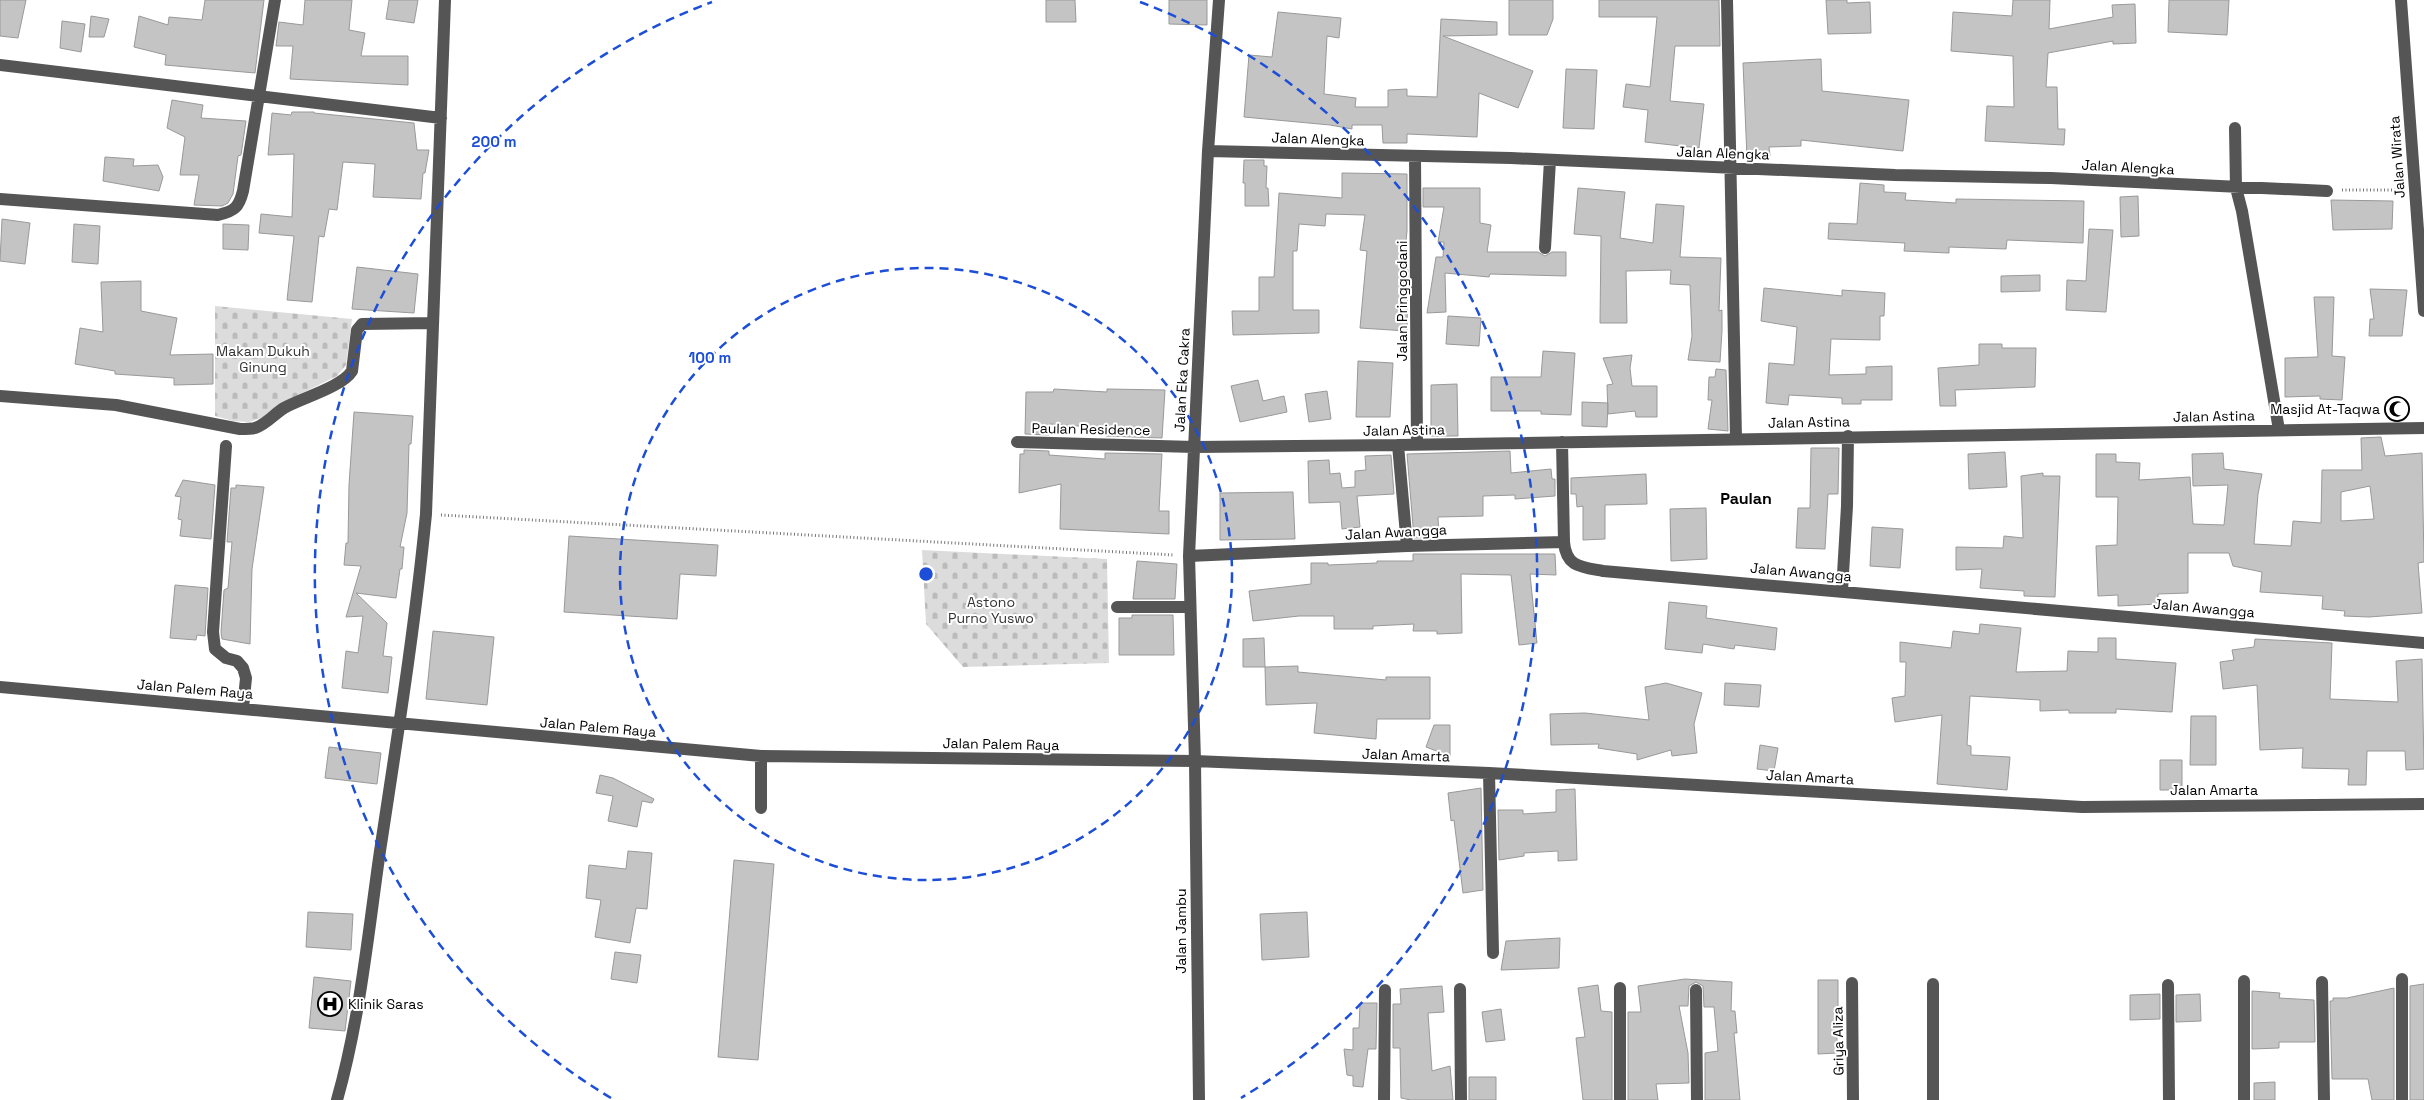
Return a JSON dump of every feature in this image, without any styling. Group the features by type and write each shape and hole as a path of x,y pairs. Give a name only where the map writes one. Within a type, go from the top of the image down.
{"street":[{"path":"0,199 218,215 232,212 239,205 243,191 275,0"},
{"path":"337,1100 350,1054 399,724 419,581 426,514 445,0"},
{"name":"Jalan Eka Cakra","path":"1195,761 1189,556 1208,151 1219,0"},
{"path":"1728,0 1736,438"},
{"name":"Jalan Wirata","path":"2400,0 2403,9 2414,189 2424,311"},
{"path":"0,65 440,118"},
{"path":"2235,128 2236,188 2242,211 2280,430"},
{"name":"Jalan Alengka","path":"1208,151 1550,160 1732,169 2050,178 2327,191"},
{"name":"Jalan Pringgodani","path":"1415,156 1417,445"},
{"path":"1545,248 1550,160"},
{"path":"0,396 116,404 240,429 254,428 265,423 278,412 298,400 340,382 349,375 352,371 357,330 362,324 433,323"},
{"name":"Jalan Astina","path":"1194,447 2424,428"},
{"path":"1842,591 1847,506 1848,436"},
{"name":"Paulan Residence","path":"1017,442 1194,447"},
{"path":"1562,442 1564,542"},
{"path":"1398,445 1408,546"},
{"path":"226,446 213,632 215,649 226,658 237,661 243,668 246,678 243,708"},
{"name":"Jalan Awangga","path":"1189,556 1408,546 1564,542 1565,555 1573,563 1584,568 2424,643"},
{"path":"1116,607 1190,607"},
{"name":"Jalan Palem Raya","path":"0,687 761,756 1195,761"},
{"path":"761,756 761,808"},
{"name":"Jalan Amarta","path":"1195,761 1489,773 2082,807 2424,804"},
{"name":"Jalan Jambu","path":"1195,761 1199,1100"},
{"path":"1489,773 1494,953"},
{"path":"2402,979 2402,1100"},
{"path":"2244,981 2244,1100"},
{"path":"2322,982 2324,1100"},
{"name":"Griya Aliza","path":"1852,983 1853,1100"},
{"path":"1933,984 1933,1100"},
{"path":"2168,985 2169,1100"},
{"path":"1620,988 1620,1100"},
{"path":"1460,989 1461,1100"},
{"path":"1384,1100 1385,990"},
{"path":"1696,990 1697,1100"}],"path":[{"path":"2327,191 2414,189"},
{"path":"426,514 1189,556"}],"green space":[{"name":"Makam Dukuh Ginung","path":"215,306 352,319 346,365 337,376 276,406 264,417 249,422 233,421 215,416"},
{"name":"Astono Purno Yuswo","path":"922,550 1107,559 1109,663 963,667 926,624"}],"building":[{"path":"0,0 26,0 18,38 0,36"},
{"path":"205,0 264,0 255,73 165,65 166,55 134,47 139,16 168,25 169,17 202,20"},
{"path":"305,0 352,0 349,30 365,33 361,56 408,56 408,85 290,79 293,46 276,46 279,22 303,25"},
{"path":"389,0 418,0 414,23 386,19"},
{"path":"1046,0 1075,0 1076,22 1046,22"},
{"path":"1169,0 1207,0 1207,25 1169,24"},
{"path":"1509,0 1553,0 1553,19 1547,35 1509,35"},
{"path":"1599,0 1719,0 1720,46 1675,46 1670,101 1704,104 1699,148 1645,142 1648,110 1623,107 1626,84 1650,87 1657,17 1599,17"},
{"path":"1826,0 1847,0 1847,3 1870,2 1871,33 1828,34"},
{"path":"2013,0 2050,0 2049,29 2113,17 2112,5 2135,4 2136,43 2113,44 2113,41 2048,53 2046,87 2057,87 2058,129 2065,129 2064,145 1985,141 1987,106 2014,107 2013,56 1951,51 1953,12 2012,16"},
{"path":"2169,0 2229,0 2227,35 2168,32"},
{"path":"1278,12 1341,18 1339,38 1327,36 1324,94 1356,98 1355,107 1388,107 1388,90 1407,89 1407,96 1437,97 1441,19 1497,22 1497,35 1443,36 1533,71 1518,108 1479,93 1477,137 1407,134 1407,143 1383,143 1382,125 1352,125 1352,129 1330,125 1244,117 1249,55 1272,57"},
{"path":"91,16 109,19 104,37 89,37"},
{"path":"62,21 85,24 81,52 60,48"},
{"path":"1821,59 1822,91 1909,100 1903,151 1801,140 1801,146 1769,147 1770,156 1747,158 1743,63"},
{"path":"1566,69 1597,70 1594,129 1563,128"},
{"path":"172,100 203,105 201,118 246,121 241,155 238,156 233,194 228,203 222,206 194,205 199,175 180,175 185,137 167,128"},
{"path":"292,112 314,112 414,123 417,150 429,150 425,173 423,173 421,199 373,197 375,164 343,162 337,210 329,209 324,237 319,236 312,302 287,300 294,236 259,233 261,214 292,217 294,154 268,155 272,113 291,115"},
{"path":"105,157 134,159 133,166 158,165 163,177 159,191 103,181"},
{"path":"1244,160 1264,160 1264,166 1267,166 1266,188 1268,188 1269,206 1245,206"},
{"path":"1342,173 1407,174 1407,231 1403,270 1408,270 1407,331 1360,328 1367,251 1360,250 1365,215 1326,214 1325,226 1299,224 1297,251 1293,251 1293,310 1319,310 1319,333 1233,335 1232,311 1259,311 1259,277 1274,277 1279,193 1342,198"},
{"path":"1860,183 1884,185 1884,192 1906,193 1905,200 1956,203 1956,199 2084,201 2083,243 2007,240 2006,249 1949,247 1949,253 1904,251 1905,243 1828,239 1829,223 1857,224"},
{"path":"1423,188 1480,188 1480,223 1491,225 1487,252 1538,252 1545,256 1552,252 1566,252 1566,276 1490,274 1489,277 1445,273 1446,312 1427,313 1436,257 1443,257 1444,242 1438,242 1444,207 1423,207"},
{"path":"1578,188 1625,192 1620,238 1653,243 1656,204 1684,206 1680,257 1721,258 1719,311 1722,310 1722,331 1720,362 1688,360 1692,336 1690,285 1670,284 1671,270 1626,271 1627,323 1600,323 1601,236 1574,234"},
{"path":"2138,196 2139,236 2121,237 2120,197"},
{"path":"2331,200 2393,201 2392,229 2333,230"},
{"path":"2,219 30,223 25,264 0,261"},
{"path":"74,224 100,226 98,264 72,262"},
{"path":"223,224 249,225 248,250 223,249"},
{"path":"2089,229 2113,230 2106,312 2066,310 2067,280 2086,281"},
{"path":"357,267 418,274 414,313 352,309"},
{"path":"2040,275 2040,291 2001,292 2001,276"},
{"path":"141,281 141,311 177,318 170,355 213,354 213,384 174,385 174,378 115,374 115,371 75,364 80,328 103,332 101,282"},
{"path":"1764,288 1842,296 1842,290 1885,293 1884,316 1880,316 1880,340 1831,339 1829,375 1866,374 1866,367 1892,366 1892,400 1861,400 1861,404 1842,404 1842,398 1789,395 1788,405 1766,403 1769,363 1794,365 1797,327 1761,321"},
{"path":"2370,289 2407,290 2402,336 2369,336 2370,319 2374,319"},
{"path":"2314,297 2334,297 2332,356 2345,357 2342,400 2320,399 2320,396 2285,397 2285,358 2318,357"},
{"path":"1448,316 1481,318 1479,346 1446,344"},
{"path":"1979,344 2002,344 2002,348 2036,348 2035,387 1955,390 1956,406 1940,406 1938,368 1979,365"},
{"path":"1543,351 1575,353 1571,415 1541,414 1541,411 1491,411 1491,377 1541,377"},
{"path":"1632,355 1630,368 1632,386 1657,386 1657,417 1636,417 1635,411 1608,414 1607,385 1613,384 1603,358"},
{"path":"1358,361 1393,363 1390,417 1356,417"},
{"path":"1716,369 1726,370 1728,431 1708,429 1712,400 1708,400 1709,377 1715,377"},
{"path":"1258,380 1263,401 1284,396 1287,412 1240,422 1231,386"},
{"path":"1457,384 1458,436 1431,436 1431,385"},
{"path":"1054,389 1107,392 1107,389 1165,390 1162,438 1106,436 1106,428 1050,424 1049,435 1025,434 1026,392 1053,392"},
{"path":"1327,391 1331,419 1309,422 1305,394"},
{"path":"1582,402 1608,403 1607,427 1582,426"},
{"path":"354,412 413,416 411,444 409,444 407,513 400,547 404,547 402,569 400,569 396,598 356,593 387,623 383,656 392,657 388,693 342,688 346,651 358,653 363,616 346,617 361,566 344,565 346,543 348,543 349,485"},
{"path":"2381,437 2385,456 2422,453 2424,562 2418,563 2422,613 2369,617 2344,616 2345,611 2322,609 2323,596 2260,592 2262,572 2233,566 2229,553 2188,553 2188,593 2158,594 2158,604 2118,606 2118,595 2098,596 2096,546 2117,545 2118,497 2096,497 2096,454 2116,454 2116,462 2140,463 2139,480 2190,477 2193,524 2224,525 2228,485 2193,486 2192,454 2223,453 2224,469 2262,474 2258,494 2254,544 2291,546 2293,521 2321,523 2322,470 2362,470 2361,438","holes":["2370,486 2374,519 2341,521 2341,492"]},
{"path":"1811,448 1839,448 1838,494 1828,494 1825,549 1796,548 1798,508 1810,508"},
{"path":"1024,450 1049,451 1049,455 1105,459 1105,453 1162,454 1159,511 1169,511 1169,534 1060,529 1061,484 1019,493 1020,454 1024,454"},
{"path":"1510,451 1511,473 1551,469 1552,479 1555,479 1555,496 1515,499 1515,495 1483,496 1483,516 1438,517 1439,537 1414,538 1407,454"},
{"path":"2005,452 2007,487 1969,489 1968,454"},
{"path":"1391,455 1394,494 1357,496 1360,527 1342,529 1340,502 1309,503 1308,461 1329,460 1330,474 1340,473 1342,488 1355,487 1355,471 1366,470 1365,456"},
{"path":"2043,473 2043,476 2060,476 2055,597 2024,596 2024,591 1980,588 1982,569 1956,570 1956,547 2003,548 2004,536 2023,538 2021,476"},
{"path":"1646,474 1647,504 1605,505 1605,539 1583,540 1583,506 1577,507 1576,494 1571,494 1571,478"},
{"path":"183,480 215,485 211,539 180,536 182,520 178,519 181,497 175,496"},
{"path":"236,485 264,487 252,569 250,644 222,639 221,632 224,590 228,588 232,542 227,542 231,488 236,488"},
{"path":"1293,492 1295,539 1220,540 1220,493"},
{"path":"1706,508 1707,559 1671,561 1670,509"},
{"path":"1872,527 1903,529 1900,568 1870,566"},
{"path":"569,536 718,545 716,576 680,574 677,619 564,612"},
{"path":"1413,554 1555,554 1556,575 1530,574 1537,643 1519,645 1511,575 1461,574 1462,633 1437,634 1437,631 1413,631 1414,624 1373,626 1373,629 1334,629 1334,616 1299,616 1253,621 1249,591 1311,584 1311,563 1328,563 1328,565 1377,563 1377,561 1413,561"},
{"path":"1137,561 1177,564 1175,599 1133,599"},
{"path":"175,585 208,588 205,636 197,635 196,640 170,638"},
{"path":"1669,602 1707,606 1706,618 1777,628 1775,650 1735,645 1734,649 1703,644 1702,653 1665,649"},
{"path":"1132,615 1173,615 1174,655 1119,655 1119,618 1132,618"},
{"path":"1980,624 2021,628 2016,672 2067,671 2068,651 2098,652 2098,638 2116,638 2116,659 2176,663 2172,712 2116,709 2116,713 2069,713 2069,710 2040,711 2040,700 1970,696 1967,745 1971,746 1971,755 2010,757 2007,790 1937,784 1942,715 1895,722 1892,698 1905,696 1906,662 1900,662 1900,642 1951,648 1953,631 1979,634"},
{"path":"433,631 494,637 487,705 426,699"},
{"path":"1264,638 1265,667 1243,667 1243,639"},
{"path":"2255,639 2332,643 2330,699 2398,702 2396,661 2422,659 2424,769 2406,770 2405,751 2367,751 2366,785 2348,785 2349,769 2302,768 2303,748 2260,750 2257,685 2223,689 2220,662 2234,660 2232,650 2254,647"},
{"path":"1298,666 1298,672 1386,680 1386,677 1430,677 1430,719 1377,719 1376,739 1314,733 1317,703 1266,705 1265,667"},
{"path":"1666,683 1702,693 1694,724 1697,753 1672,756 1671,750 1637,760 1637,754 1598,748 1599,744 1551,745 1550,714 1585,713 1649,720 1645,687"},
{"path":"1725,683 1761,685 1759,707 1724,705"},
{"path":"2191,716 2216,716 2216,765 2190,765"},
{"path":"1434,725 1450,725 1450,756 1426,747"},
{"path":"1760,745 1778,748 1774,771 1757,769"},
{"path":"329,747 381,753 377,784 325,778"},
{"path":"2160,760 2182,760 2182,790 2160,790"},
{"path":"600,775 613,778 654,799 652,803 642,801 637,827 608,821 613,796 596,793"},
{"path":"1481,788 1483,890 1463,893 1454,820 1451,821 1448,793"},
{"path":"1575,789 1577,860 1558,861 1558,851 1524,853 1524,856 1499,860 1498,810 1523,810 1523,814 1556,812 1556,790"},
{"path":"628,851 652,853 647,909 636,908 630,943 595,937 601,900 586,898 589,865 626,869"},
{"path":"734,860 774,864 758,1060 718,1057"},
{"path":"308,912 353,914 351,950 306,947"},
{"path":"1307,912 1309,957 1262,960 1260,914"},
{"path":"1560,938 1559,968 1501,970 1506,941"},
{"path":"615,952 641,955 637,983 611,979"},
{"name":"Klinik Saras","path":"314,977 351,981 345,1031 309,1028"},
{"path":"1685,979 1732,982 1731,1011 1735,1011 1737,1033 1734,1033 1740,1100 1705,1100 1705,1053 1718,1051 1714,1007 1704,1007 1703,986 1696,982 1689,986 1688,1006 1679,1006 1688,1053 1689,1083 1656,1084 1658,1100 1628,1100 1628,1012 1641,1012 1638,986"},
{"path":"1818,980 1838,980 1840,1030 1837,1030 1837,1053 1818,1054"},
{"path":"2424,984 2424,1100 2410,1100 2410,986"},
{"path":"1598,985 1601,1011 1612,1012 1612,1100 1583,1100 1576,1038 1585,1037 1578,988"},
{"path":"1442,986 1444,1012 1428,1013 1432,1071 1450,1066 1453,1100 1411,1100 1401,1098 1400,1048 1393,1048 1393,1004 1401,1004 1400,989"},
{"path":"2394,988 2394,1100 2372,1100 2368,1079 2332,1079 2330,1001 2333,1001 2333,998 2347,998"},
{"path":"2252,991 2280,993 2279,998 2314,1000 2315,1042 2279,1042 2279,1048 2252,1049"},
{"path":"2160,994 2160,1019 2130,1020 2130,995"},
{"path":"2200,994 2201,1021 2176,1022 2176,995"},
{"path":"1360,1003 1377,1003 1376,1049 1368,1049 1363,1087 1353,1086 1353,1076 1347,1075 1344,1049 1353,1050 1353,1028 1359,1028"},
{"path":"1501,1009 1505,1040 1486,1042 1482,1012"},
{"path":"1469,1077 1496,1077 1496,1100 1469,1100"},
{"path":"2275,1082 2275,1100 2254,1100 2254,1083"}],"place":[{"name":"Masjid At-Taqwa","path":"2397,409"},
{"name":"Klinik Saras","path":"330,1004"}],"district":[{"name":"Paulan","path":"1746,498"}]}
